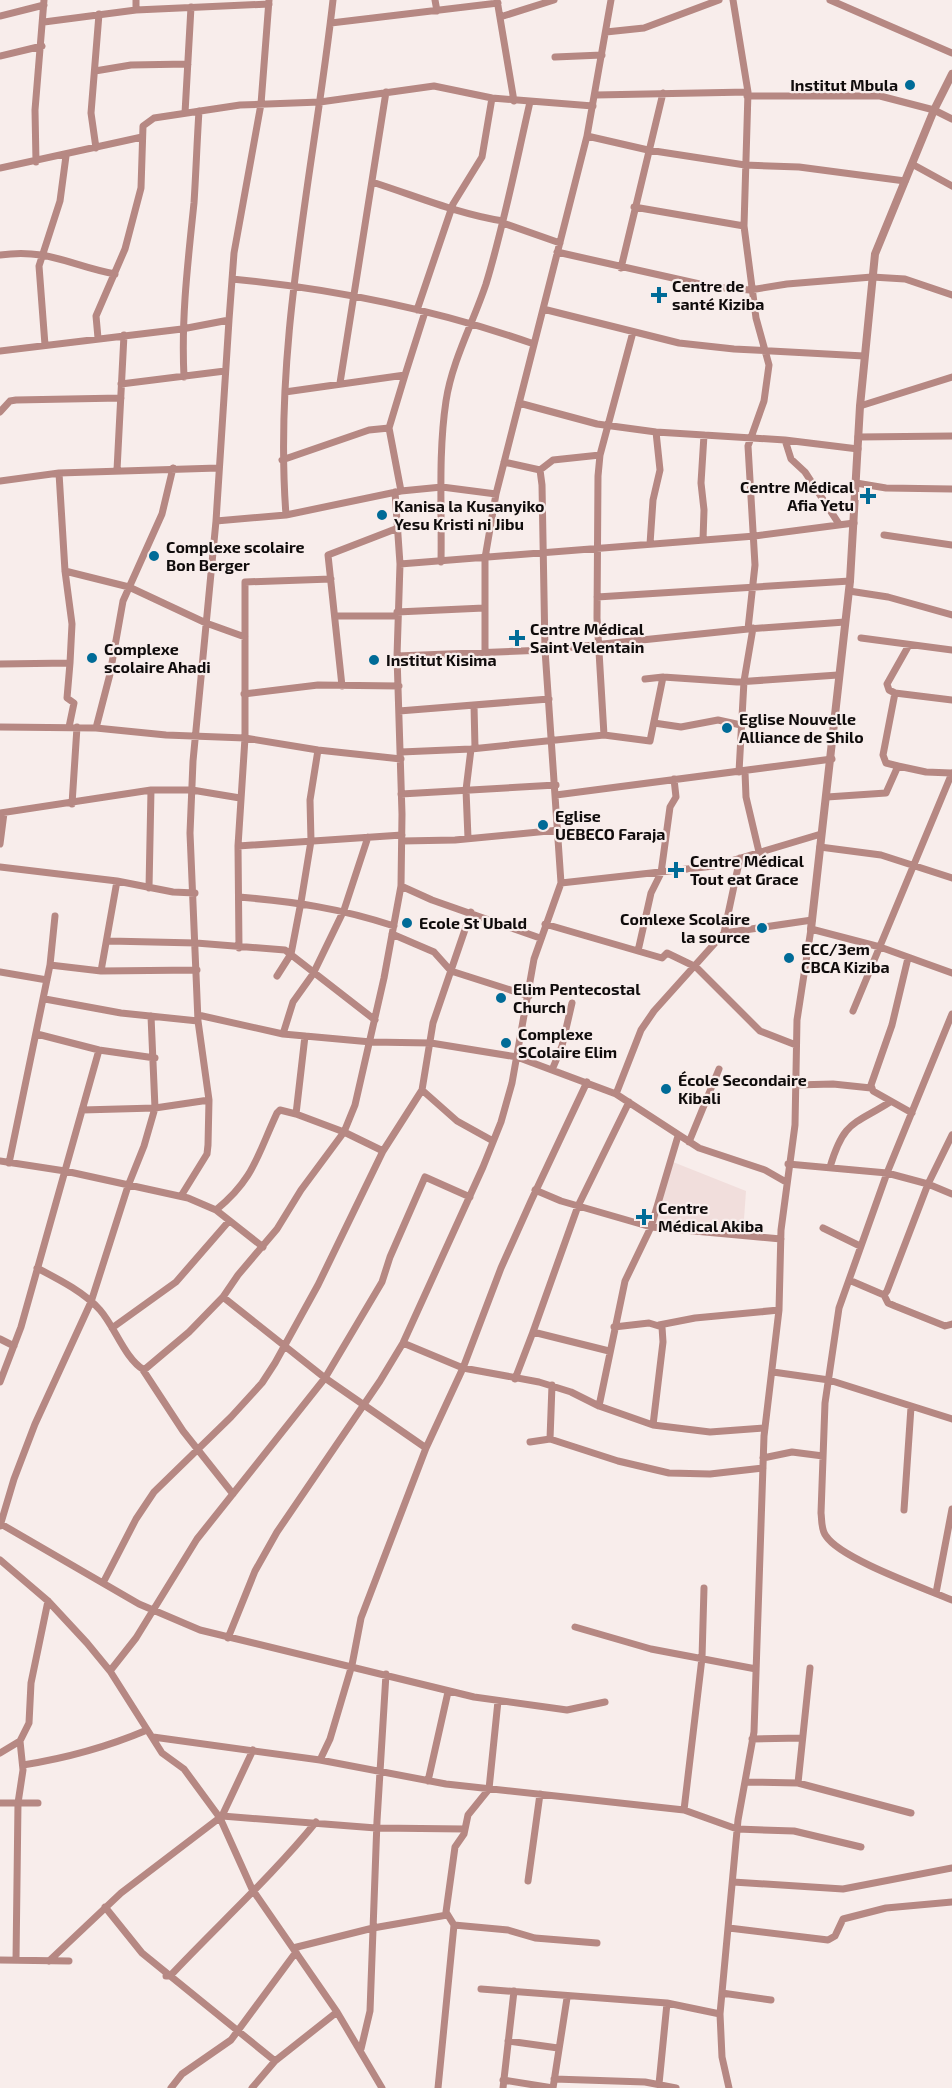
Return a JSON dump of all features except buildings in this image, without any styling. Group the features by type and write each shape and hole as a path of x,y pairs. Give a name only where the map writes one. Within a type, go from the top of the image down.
{"street":[{"path":"136,0 136,10"},
{"path":"286,515 282,460 285,392 295,285 333,0"},
{"path":"435,0 437,11"},
{"path":"500,17 554,0"},
{"path":"484,651 485,558 496,494 587,136 611,0"},
{"path":"606,32 645,28 719,0"},
{"path":"733,0 747,94 744,226 750,290 769,365 768,385 758,419 749,438 755,536 750,629 741,725 742,772 759,852"},
{"path":"830,0 952,53"},
{"path":"0,16 44,2 35,110 36,162"},
{"path":"44,22 136,10 221,3 269,2 261,104 232,279 216,521 192,790 190,833 195,893 198,1018 209,1100 207,1154 181,1196"},
{"path":"331,23 497,2 514,101"},
{"path":"185,113 191,7"},
{"path":"96,148 91,113 99,14"},
{"path":"0,56 42,46"},
{"path":"555,57 602,55"},
{"path":"95,71 124,65 188,64"},
{"path":"729,2088 722,2057 720,2014 734,1882 737,1829 753,1739 763,1458 779,1310 781,1239 786,1182 795,1125 798,1005 811,925 832,759 838,675 850,581 860,406 872,277 878,243 933,110 952,74"},
{"path":"98,338 96,316 115,274 132,226 141,188 142,137 146,122 154,118 261,104 320,102 434,86 514,101 593,106"},
{"path":"340,382 386,92"},
{"path":"621,268 663,93"},
{"path":"596,95 663,93 880,96 933,110 952,119"},
{"path":"417,310 451,211 482,157 492,98"},
{"path":"441,562 446,401 503,222 530,102"},
{"path":"184,377 182,329 199,111"},
{"path":"587,136 648,150 746,165 799,167 905,181"},
{"path":"0,168 66,156 142,137"},
{"path":"45,345 39,279 41,253 60,201 66,156"},
{"path":"912,164 952,186"},
{"path":"372,182 420,197 451,211 503,222 560,243"},
{"path":"634,207 744,226"},
{"path":"557,252 686,283 750,290 787,284 872,277 905,279 952,295"},
{"path":"0,255 41,253 73,261 90,270 115,274"},
{"path":"232,279 295,285 417,310 472,322 534,344"},
{"path":"543,309 680,343 765,351 864,356"},
{"path":"143,1370 189,1332 224,1297 345,1132 355,1105 371,1042 401,886 401,755 397,656 400,564 398,491 389,428 425,312"},
{"path":"0,351 182,329 229,320"},
{"path":"604,735 598,645 596,497 600,455 633,332"},
{"path":"117,470 124,335"},
{"path":"121,384 225,371"},
{"path":"285,392 340,382 405,375"},
{"path":"860,406 952,377"},
{"path":"0,412 10,401 16,400 121,399"},
{"path":"519,403 608,426 656,432 785,440 858,449"},
{"path":"282,460 369,430 389,428"},
{"path":"650,544 653,500 660,470 656,432"},
{"path":"703,540 705,510 701,483 704,435"},
{"path":"858,437 952,436"},
{"path":"785,440 790,459 805,472 839,524"},
{"path":"540,470 553,460 600,455"},
{"path":"504,462 540,470"},
{"path":"96,728 110,674 123,601 162,514 173,468"},
{"path":"0,481 59,473 219,468"},
{"path":"228,1638 259,1563 300,1496 403,1343 493,1141 517,1057 540,938 561,883 545,650 545,552 540,470"},
{"path":"59,473 65,571 72,624 67,698 74,703 72,804"},
{"path":"856,483 885,488 952,489"},
{"path":"216,521 286,515 398,491 442,486 496,494"},
{"path":"400,564 755,536 854,523"},
{"path":"342,686 328,555 398,528"},
{"path":"884,535 952,545"},
{"path":"65,571 129,587 206,623 245,637"},
{"path":"239,948 238,846 245,738 244,582 331,579"},
{"path":"597,597 850,581"},
{"path":"849,591 888,597 952,615"},
{"path":"336,616 484,608"},
{"path":"397,656 545,650 750,629 845,622"},
{"path":"861,638 952,650"},
{"path":"909,645 887,684 889,690 895,693 952,700"},
{"path":"0,664 70,663"},
{"path":"645,679 663,677 744,681 838,675"},
{"path":"0,727 96,728 245,738 318,750 401,755 604,735 649,742 663,677"},
{"path":"244,694 318,685 399,686"},
{"path":"853,1011 952,773 927,772 886,763 884,755 895,693"},
{"path":"399,711 549,699"},
{"path":"468,838 466,790 473,749 474,705"},
{"path":"654,723 681,727 718,720 741,725"},
{"path":"277,976 291,954 301,902 311,841 310,800 318,750"},
{"path":"556,795 832,759"},
{"path":"827,797 886,793 898,766"},
{"path":"638,951 651,893 661,873 670,807 675,797 674,779"},
{"path":"401,794 556,784"},
{"path":"0,844 2,813 151,790 192,790 240,798"},
{"path":"149,888 151,790"},
{"path":"238,846 368,837 468,838 559,830"},
{"path":"561,883 714,866 821,834"},
{"path":"283,1034 292,1002 313,974 344,909 368,837"},
{"path":"820,847 872,853 952,878"},
{"path":"616,1094 641,1030 669,994 696,967 724,933 740,858"},
{"path":"0,867 195,893"},
{"path":"101,971 109,941 117,881"},
{"path":"401,886 432,900 540,938"},
{"path":"239,897 301,902 344,909 394,926"},
{"path":"103,1583 136,1519 154,1492 262,1383 318,1285 383,1151 422,1090 433,1023 471,912"},
{"path":"9,1163 45,999 55,916"},
{"path":"545,924 612,941 662,957 667,953 696,967 760,1031 796,1045"},
{"path":"724,933 811,925 952,974"},
{"path":"392,934 434,952 451,971 529,996"},
{"path":"109,941 196,943 276,949 291,954 313,974 375,1020"},
{"path":"872,1088 873,1076 892,1025 908,958"},
{"path":"50,965 101,971 197,970"},
{"path":"0,972 47,980"},
{"path":"45,999 151,1016 198,1018 283,1034 371,1042 431,1043 517,1057 616,1094 689,1142 765,1170 786,1182"},
{"path":"552,1070 562,1046 572,1003"},
{"path":"952,1014 887,1173 839,1308 829,1380 821,1513 826,1537 849,1554 952,1600"},
{"path":"151,1016 155,1058 155,1108 144,1146 128,1186 91,1302 35,1424 14,1479 0,1525 153,1611 200,1630 352,1665 448,1692 498,1701 567,1710 605,1702"},
{"path":"37,1034 99,1050 155,1058"},
{"path":"296,1114 305,1036"},
{"path":"0,1382 15,1346 99,1050"},
{"path":"689,1142 718,1069"},
{"path":"320,1760 330,1740 352,1665 361,1618 426,1448 463,1368 501,1268 535,1190 587,1082"},
{"path":"795,1085 833,1084 872,1088 891,1102 912,1113"},
{"path":"422,1090 457,1121 493,1141"},
{"path":"82,1110 155,1108 209,1100"},
{"path":"515,1379 578,1206 629,1102"},
{"path":"830,1167 842,1136 856,1120 891,1102"},
{"path":"216,1210 236,1194 256,1166 280,1110 345,1132 383,1151"},
{"path":"884,1295 928,1184 952,1135"},
{"path":"599,1406 625,1281 651,1227 678,1136"},
{"path":"0,1161 64,1171 181,1196 216,1210 262,1247"},
{"path":"788,1164 887,1173 928,1184 952,1194"},
{"path":"110,1671 153,1611 179,1565 325,1378 382,1282 390,1257 424,1177 470,1197"},
{"path":"535,1190 578,1206 651,1227 781,1239"},
{"path":"112,1328 176,1282 229,1221"},
{"path":"823,1228 860,1246"},
{"path":"37,1268 91,1302 143,1370 197,1449 233,1494"},
{"path":"849,1280 884,1295 888,1303 895,1306 945,1326 952,1324"},
{"path":"224,1297 325,1378 426,1448"},
{"path":"614,1327 649,1323 659,1325 695,1318 779,1310"},
{"path":"653,1425 663,1342 663,1331 659,1325"},
{"path":"533,1332 609,1352"},
{"path":"0,1339 15,1346"},
{"path":"403,1343 463,1368 571,1392 599,1406 653,1425 710,1432 765,1428"},
{"path":"773,1372 829,1380 952,1419"},
{"path":"550,1439 552,1386"},
{"path":"904,1510 911,1407"},
{"path":"530,1442 550,1439 618,1461 669,1473 711,1474 763,1467"},
{"path":"763,1458 792,1452 823,1456"},
{"path":"936,1593 952,1509"},
{"path":"0,1560 48,1601 110,1671 162,1753 184,1769 221,1817 252,1889 337,2012 361,2049 382,2088"},
{"path":"684,1810 702,1658 704,1588"},
{"path":"16,1960 18,1803 23,1765 20,1741 30,1720 30,1687 48,1601"},
{"path":"575,1627 651,1649 756,1669"},
{"path":"798,1784 810,1668"},
{"path":"361,2049 370,2012 376,1828 386,1674"},
{"path":"428,1781 448,1692"},
{"path":"438,2088 454,1925 447,1916 455,1847 465,1829 468,1815 489,1789 498,1701"},
{"path":"23,1765 69,1757 119,1742 147,1730"},
{"path":"153,1737 320,1760 428,1781 684,1810 737,1829 802,1832 861,1847"},
{"path":"753,1739 802,1738"},
{"path":"0,1753 20,1741"},
{"path":"49,1960 105,1907 221,1817 253,1750"},
{"path":"745,1782 798,1784 911,1813"},
{"path":"528,1881 540,1794"},
{"path":"0,1803 38,1803"},
{"path":"221,1817 376,1828 465,1829"},
{"path":"167,1976 252,1889 280,1865 316,1822"},
{"path":"734,1882 843,1889 952,1868"},
{"path":"729,1928 828,1940 835,1936 843,1919 886,1908 952,1902"},
{"path":"105,1907 142,1953 167,1976 275,2061"},
{"path":"171,2088 182,2074 220,2049 238,2031 295,1950 373,1928 447,1916"},
{"path":"454,1925 508,1929 528,1938 597,1943"},
{"path":"0,1960 69,1961"},
{"path":"481,1989 567,1998 667,2003 720,2014"},
{"path":"514,1991 503,2084 553,2088 567,1998"},
{"path":"722,1993 771,2000"},
{"path":"659,2084 667,2003"},
{"path":"252,2088 275,2061 337,2012"},
{"path":"508,2041 558,2048"},
{"path":"554,2079 659,2084 676,2088"}],"shaded area":[{"path":"673,1162 746,1191 743,1233 655,1225"}],"place":[{"name":"Institut Mbula","path":"910,85"},
{"name":"Centre de santé Kiziba","path":"659,295"},
{"name":"Centre Médical Afia Yetu","path":"868,496"},
{"name":"Kanisa la Kusanyiko Yesu Kristi ni Jibu","path":"382,515"},
{"name":"Complexe scolaire Bon Berger","path":"154,556"},
{"name":"Centre Médical Saint Velentain","path":"517,638"},
{"name":"Complexe scolaire Ahadi","path":"92,658"},
{"name":"Institut Kisima","path":"374,660"},
{"name":"Eglise Nouvelle Alliance de Shilo","path":"727,728"},
{"name":"Eglise UEBECO Faraja","path":"543,825"},
{"name":"Centre Médical Tout eat Grace","path":"676,870"},
{"name":"Ecole St Ubald","path":"407,923"},
{"name":"Comlexe Scolaire la source","path":"762,928"},
{"name":"ECC/3em CBCA Kiziba","path":"789,958"},
{"name":"Elim Pentecostal Church","path":"501,998"},
{"name":"Complexe SColaire Elim","path":"506,1043"},
{"name":"École Secondaire Kibali","path":"666,1089"},
{"name":"Centre Médical Akiba","path":"644,1217"}]}
